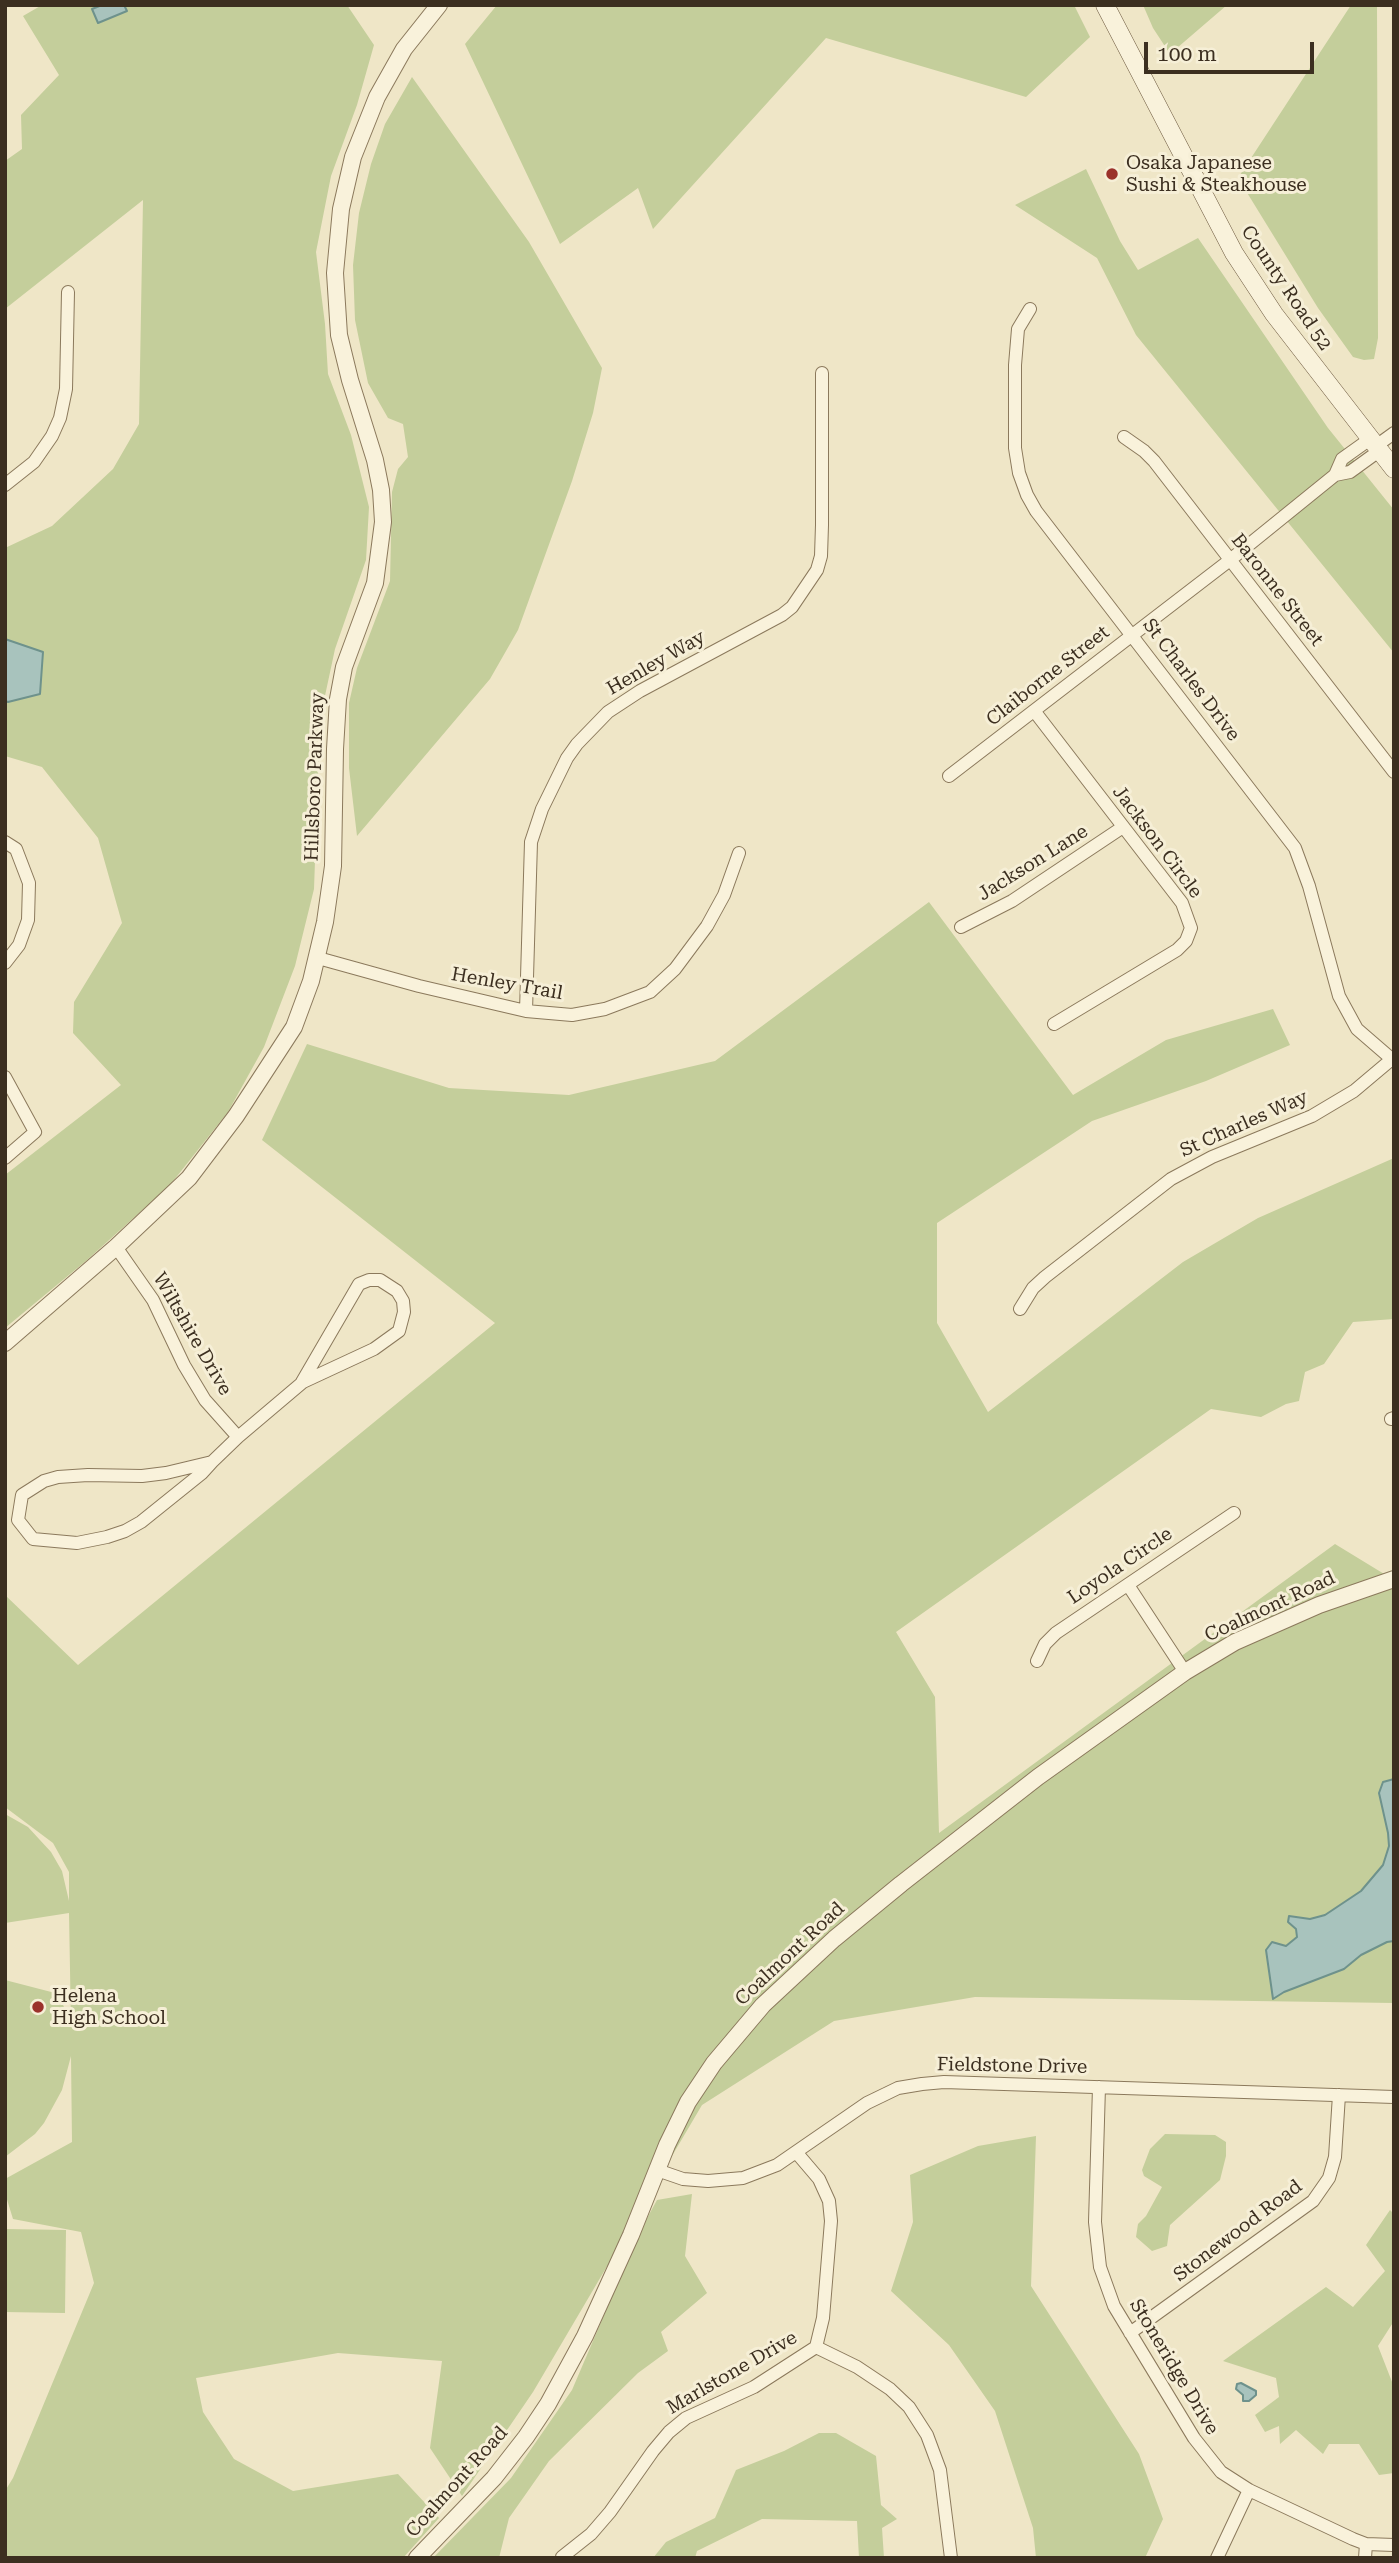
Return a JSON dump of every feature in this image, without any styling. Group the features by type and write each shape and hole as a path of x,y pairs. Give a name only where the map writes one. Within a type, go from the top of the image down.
{"main road":[{"name":"County Road 52","path":"1105,5 1234,253 1274,314 1394,469"}],"street":[{"name":"Hillsboro Parkway","path":"5,1343 116,1247 189,1178 236,1116 294,1027 318,958 333,866 334,749 338,699 344,667 375,583 383,522 381,490 375,460 352,389 339,335 335,273 338,233 346,184 366,119 404,50 439,5"},
{"path":"5,485 34,462 52,436 60,418 66,388 68,292"},
{"name":"St Charles Drive","path":"1030,309 1018,329 1015,355 1015,448 1023,486 1036,511 1295,848 1310,886 1339,996 1357,1029 1393,1060"},
{"name":"Henley Way","path":"526,1011 531,842 542,808 567,758 608,712 650,686 782,615 792,607 817,570 822,525 822,373"},
{"name":"Claiborne Street","path":"949,776 1230,560 1335,475 1342,459 1375,445 1394,433"},
{"name":"Baronne Street","path":"1124,437 1154,461 1394,772"},
{"name":"Jackson Circle","path":"1035,712 1182,903 1191,932 1177,950 1054,1024"},
{"name":"Jackson Lane","path":"961,927 1012,901 1123,827"},
{"path":"5,842 16,849 29,883 28,920 19,945 5,962"},
{"name":"Henley Trail","path":"318,958 405,983 526,1011 572,1015 590,1013 625,1003 650,992 675,970 707,926 724,895 739,853"},
{"name":"St Charles Way","path":"1020,1309 1033,1288 1045,1277 1171,1179 1212,1157 1312,1116 1354,1091 1393,1060"},
{"path":"5,1077 35,1132 5,1158"},
{"name":"Wiltshire Drive","path":"116,1247 153,1300 184,1365 205,1400 237,1437"},
{"path":"212,1462 166,1474 88,1475 44,1481 22,1495 18,1520 33,1539 76,1543 92,1542 141,1522 202,1473 237,1437 303,1382 374,1349 399,1331 404,1312 397,1291 380,1280 359,1284 302,1382"},
{"name":"Loyola Circle","path":"1037,1661 1045,1644 1056,1633 1234,1513"},
{"name":"Coalmont Road","path":"417,2558 494,2478 548,2404 600,2305 688,2102 743,2026 782,1986 947,1847 1101,1730 1185,1672 1235,1642 1331,1601 1394,1579"},
{"path":"1128,1585 1185,1672"},
{"name":"Fieldstone Drive","path":"657,2170 683,2179 708,2181 743,2178 777,2165 867,2103 898,2088 944,2082 1394,2097"},
{"name":"Stoneridge Drive","path":"1099,2087 1096,2239 1107,2288 1130,2333 1204,2453 1221,2472 1248,2490 1366,2544 1394,2545"},
{"name":"Stonewood Road","path":"1130,2333 1313,2202 1329,2178 1335,2157 1339,2095"},
{"name":"Marlstone Drive","path":"562,2557 591,2534 604,2519 669,2432 686,2418 754,2387 816,2347 824,2318 831,2221 829,2201 819,2179 796,2152"},
{"path":"816,2347 858,2367 890,2389 909,2407 927,2435 940,2470 951,2558"},
{"path":"1217,2558 1248,2490"},
{"path":"1366,2544 1366,2558"}],"green space":[{"path":"42,5 347,5 374,45 357,105 331,176 316,252 328,374 351,435 369,507 366,560 335,649 320,719 314,889 295,966 264,1047 228,1112 170,1185 87,1260 5,1328 5,1175 121,1085 73,1033 74,1002 122,923 98,838 42,767 5,756 5,548 52,526 113,469 139,424 143,200 5,309 5,161 22,149 21,115 59,75 23,16"},
{"path":"497,5 1074,5 1090,37 1026,97 826,38 653,229 638,188 560,244 465,44"},
{"path":"1143,5 1227,5 1170,54 1153,28"},
{"path":"1351,5 1377,5 1378,338 1374,359 1364,360 1353,357 1318,308 1238,178"},
{"path":"412,77 529,242 602,368 593,413 572,481 518,630 490,679 357,836 349,768 349,703 357,668 390,581 392,492 398,469 408,457 403,424 388,418 368,383 355,320 353,265 359,213 371,164 385,124"},
{"path":"1086,169 1120,241 1138,270 1198,238 1328,428 1394,510 1394,653 1136,335 1097,258 1015,205"},
{"path":"929,902 1073,1095 1166,1040 1273,1009 1290,1045 1206,1081 1092,1121 937,1223 937,1323 988,1412 1183,1262 1258,1218 1394,1158 1394,1319 1353,1322 1324,1364 1305,1372 1299,1401 1286,1404 1261,1417 1211,1409 896,1632 935,1697 939,1833 1335,1544 1394,1580 1394,2003 975,1997 834,2021 702,2105 533,2392 462,2496 430,2448 442,2361 338,2353 196,2378 203,2412 234,2459 293,2491 398,2474 439,2518 403,2558 5,2558 5,2491 13,2478 94,2283 81,2232 13,2219 5,2193 5,2179 72,2142 71,2056 62,2090 44,2123 35,2134 5,2157 5,1980 59,1994 71,2026 69,1913 5,1923 5,1814 28,1827 51,1852 62,1871 69,1901 69,1872 53,1843 5,1807 5,1595 78,1665 495,1323 262,1140 307,1044 449,1088 569,1095 715,1061"},
{"path":"1165,2134 1215,2135 1226,2142 1226,2156 1220,2180 1170,2225 1167,2246 1152,2251 1136,2237 1138,2224 1146,2216 1162,2187 1144,2176 1142,2170 1150,2149"},
{"path":"1036,2136 1031,2286 1139,2454 1163,2519 1145,2558 1036,2558 1033,2528 995,2411 949,2345 891,2291 913,2222 910,2175 978,2146"},
{"path":"692,2194 685,2256 707,2293 661,2332 668,2351 638,2373 549,2461 509,2518 499,2558 433,2558 511,2478 572,2390 640,2231 657,2200"},
{"path":"1390,2210 1394,2214 1394,2321 1378,2346 1394,2387 1394,2473 1379,2475 1359,2444 1329,2444 1323,2454 1296,2430 1280,2444 1279,2426 1265,2432 1255,2415 1279,2397 1276,2378 1223,2361 1326,2287 1353,2307 1385,2271 1366,2245"},
{"path":"5,2229 66,2230 65,2313 5,2312"},
{"path":"819,2433 836,2433 876,2456 881,2505 897,2519 882,2528 884,2558 859,2558 857,2521 762,2519 697,2551 695,2558 653,2558 666,2542 715,2518 736,2470 784,2451"}],"water":[{"path":"102,5 124,5 127,11 98,23 92,9"},
{"path":"5,639 43,652 40,694 5,701"},
{"path":"1394,1779 1394,1941 1361,1955 1344,1969 1284,1992 1273,1999 1266,1950 1272,1942 1286,1946 1297,1937 1296,1929 1288,1922 1289,1916 1310,1919 1325,1915 1361,1891 1383,1865 1389,1846 1379,1793 1383,1782"},
{"path":"1241,2383 1256,2391 1256,2395 1249,2401 1243,2401 1243,2395 1236,2389 1237,2384"}],"place":[{"name":"Osaka Japanese Sushi & Steakhouse","path":"1112,174"},
{"name":"Helena High School","path":"38,2007"}]}
